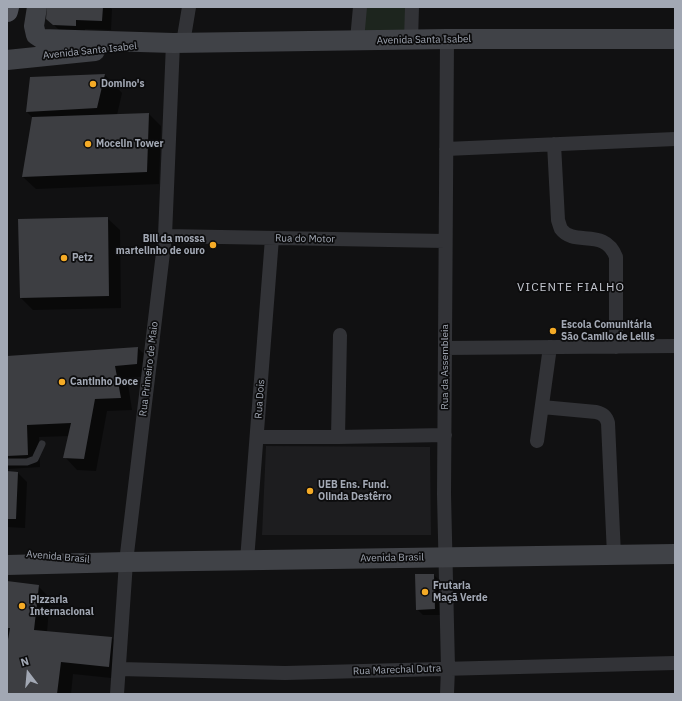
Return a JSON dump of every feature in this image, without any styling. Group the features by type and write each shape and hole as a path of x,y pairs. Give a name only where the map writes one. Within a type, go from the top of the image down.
{"main road":[{"path":"7,11 8,7"}],"street":[{"name":"Avenida Santa Isabel","path":"37,7 34,29 36,35 42,39 178,43 447,39 675,39"},
{"name":"Rua Primeiro de Maio","path":"117,694 119,669 117,562 165,236 178,43 189,7"},
{"path":"357,40 360,7"},
{"path":"411,40 412,7"},
{"name":"Rua da Assembleia","path":"447,39 445,241 445,557 448,668 447,694"},
{"name":"Avenida Santa Isabel","path":"7,60 178,43"},
{"path":"446,149 675,139"},
{"path":"554,144 558,220 561,229 573,236 605,241 611,247 616,257 616,347"},
{"name":"Rua do Motor","path":"165,236 445,241"},
{"name":"Rua Dois","path":"247,560 272,238"},
{"path":"338,437 340,335"},
{"path":"445,348 675,346"},
{"path":"537,440 550,347"},
{"path":"542,407 596,412 606,417 608,423 614,555"},
{"path":"257,437 445,435"},
{"name":"Avenida Brasil","path":"7,553 117,562"},
{"name":"Avenida Brasil","path":"7,565 675,554"},
{"name":"Rua Marechal Dutra","path":"119,669 285,673 675,663"}],"lane":[{"path":"7,462 27,462 35,459 42,444"}],"shaded area":[{"path":"364,7 407,7 406,34 362,35"},
{"path":"266,446 430,447 431,535 262,535"}],"building":[{"path":"47,7 103,7 102,21 76,20 76,26 53,25 46,19"},
{"path":"105,74 97,108 26,112 30,77"},
{"name":"Mocelin Tower","path":"149,113 147,172 22,177 32,117"},
{"name":"Petz","path":"108,217 109,296 20,298 18,219"},
{"name":"Cantinho Doce","path":"138,347 137,364 115,366 121,398 95,399 84,459 63,458 71,423 27,425 28,455 7,456 7,356"},
{"path":"7,471 18,472 16,519 7,519"},
{"name":"Frutaria Maçã Verde","path":"415,574 434,574 435,609 416,610"},
{"name":"Pizzaria Internacional","path":"7,581 39,585 34,630 112,637 109,667 61,662 57,694 7,694 7,646 10,628 7,628"}],"place":[{"name":"Domino's","path":"93,84"},
{"name":"Mocelin Tower","path":"88,144"},
{"name":"Bill da mossa martelinho de ouro","path":"213,245"},
{"name":"Petz","path":"64,258"},
{"name":"Escola Comunitária São Camilo de Lellis","path":"553,331"},
{"name":"Cantinho Doce","path":"62,382"},
{"name":"UEB Ens. Fund. Olinda Destêrro","path":"310,491"},
{"name":"Frutaria Maçã Verde","path":"425,592"},
{"name":"Pizzaria Internacional","path":"22,606"}],"district":[{"name":"VICENTE FIALHO","path":"571,288"}]}
